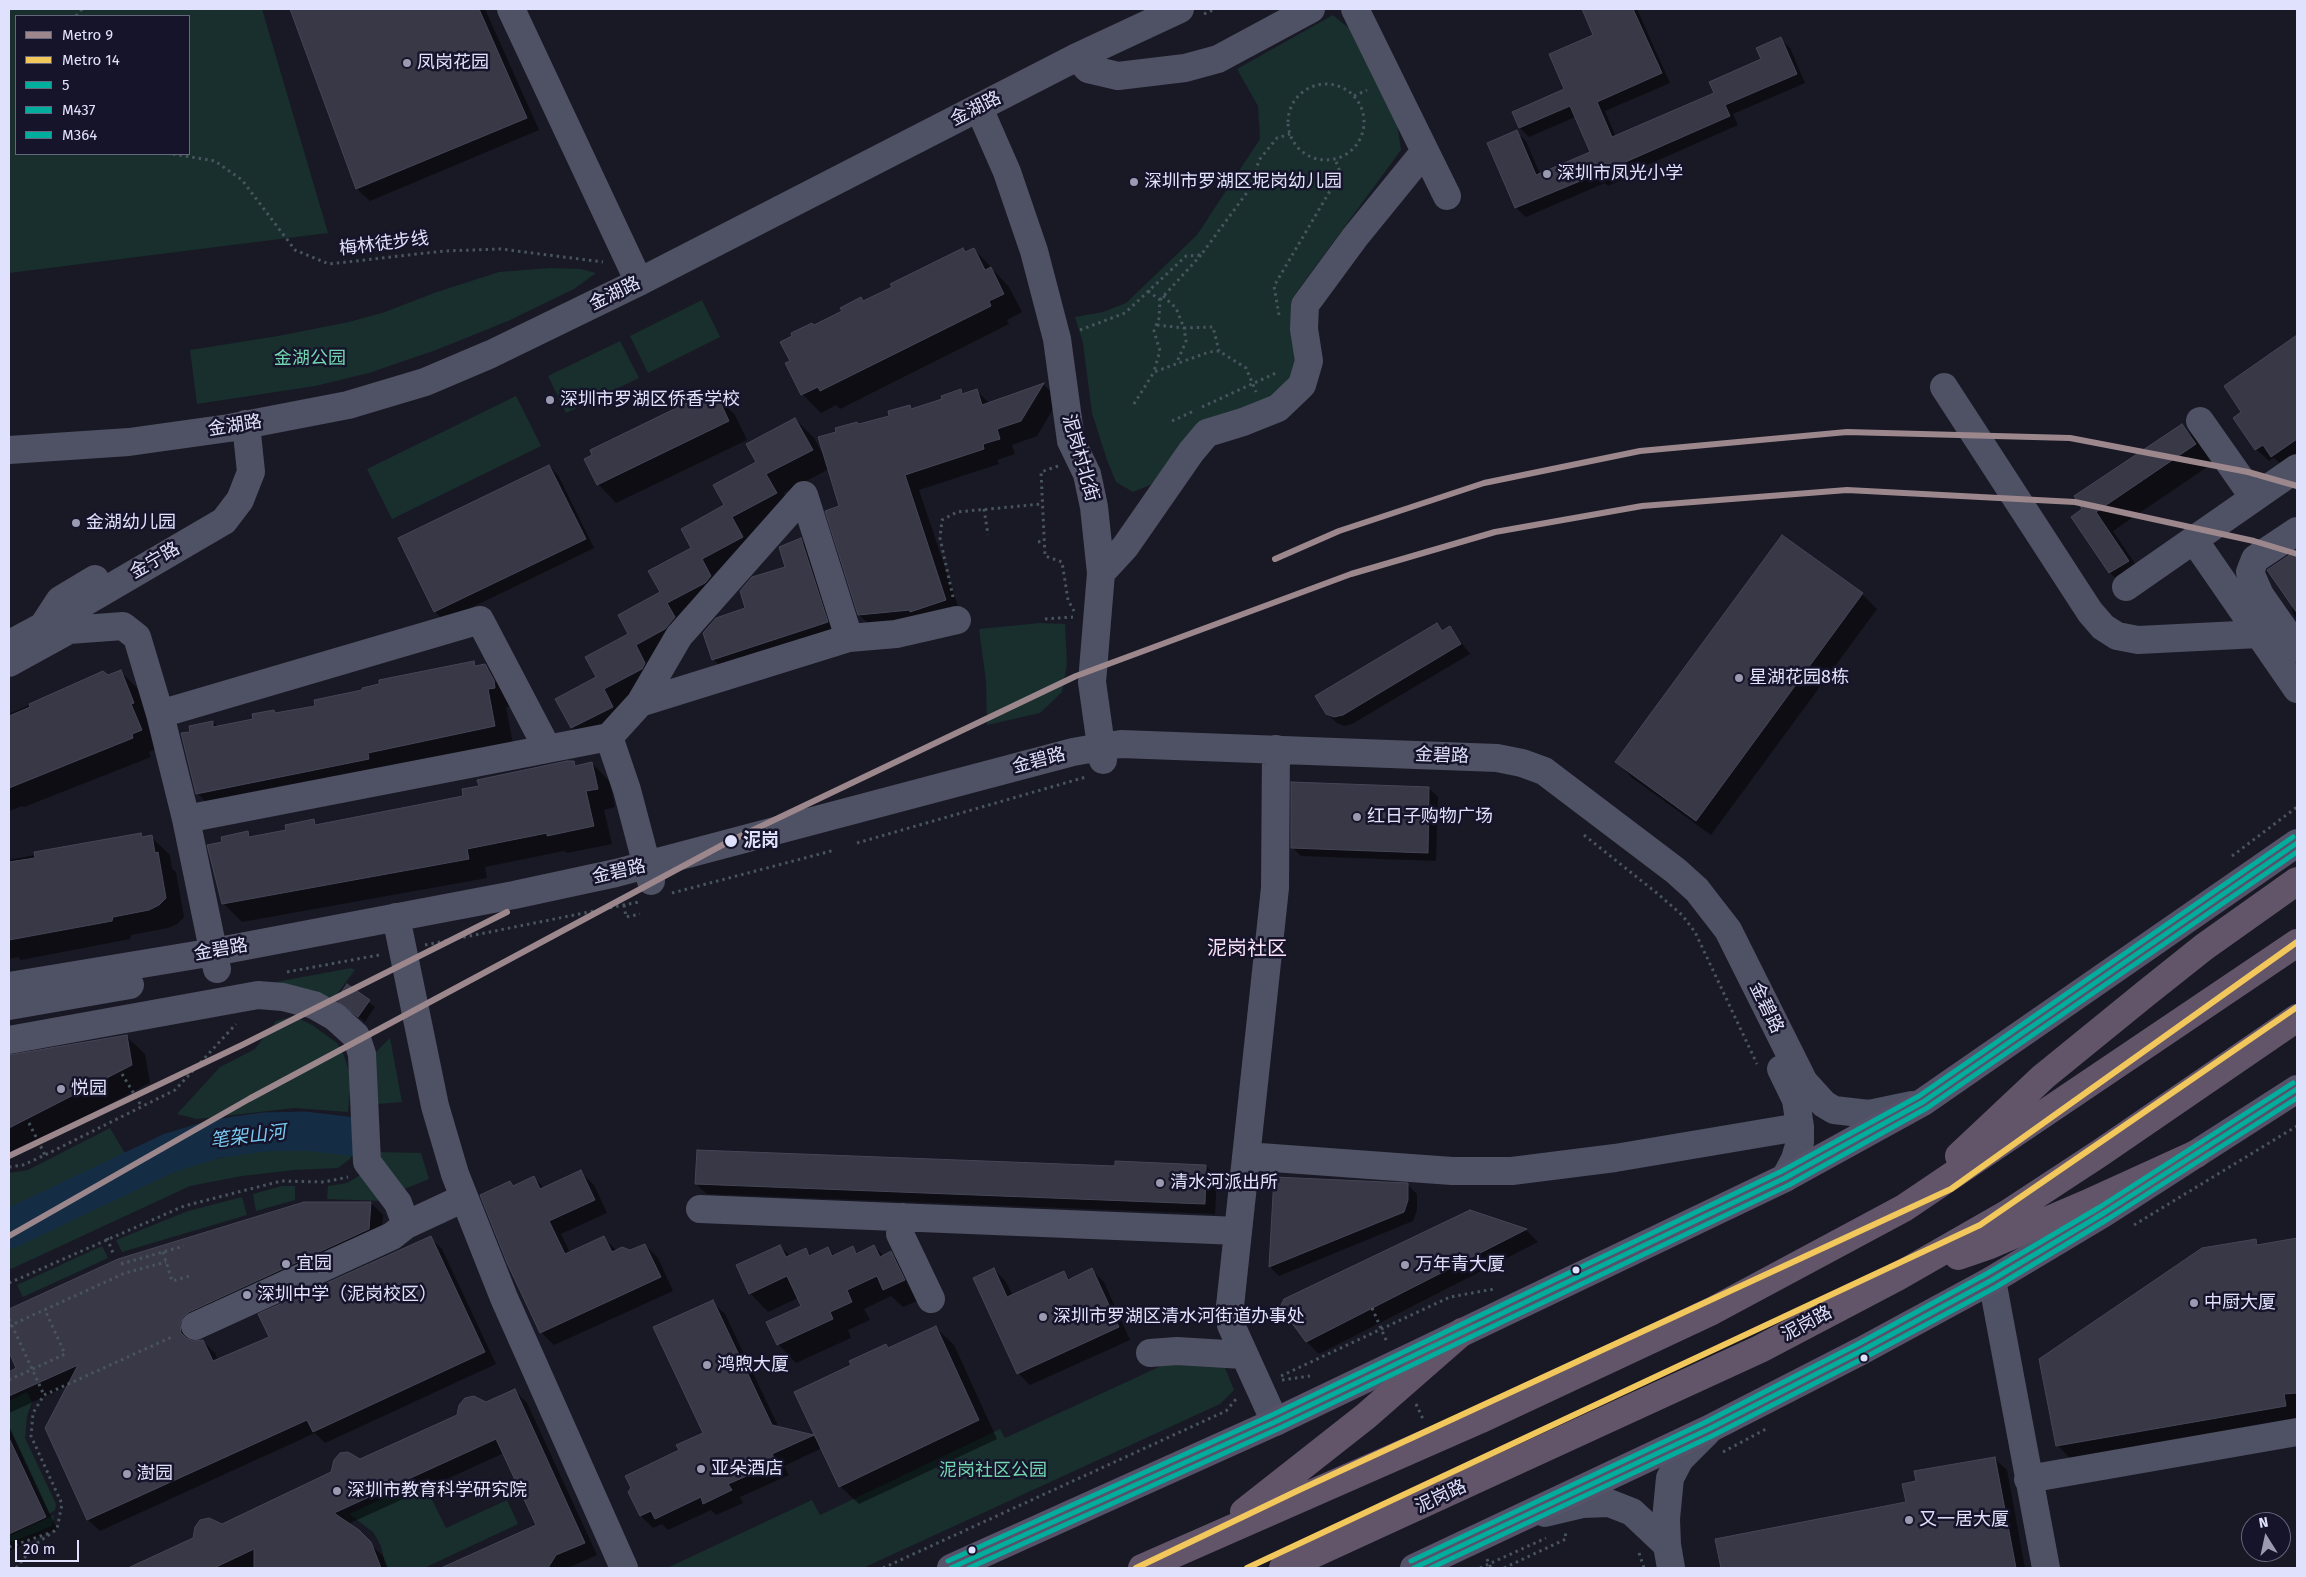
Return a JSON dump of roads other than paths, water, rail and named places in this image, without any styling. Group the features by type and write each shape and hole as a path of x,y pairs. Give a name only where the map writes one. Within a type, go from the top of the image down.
{"highway":[{"path":"1904,1208 2043,1077 2204,947 2297,881"},
{"path":"1142,1568 1480,1420 1712,1311 1904,1208 2297,943"},
{"name":"泥岗路","path":"1283,1568 1743,1357 1897,1277 2007,1214 2297,1018"},
{"path":"1897,1277 1990,1245 2196,1154"},
{"path":"1217,1534 1366,1416 1462,1332"}],"main road":[{"path":"951,1568 1275,1422 1785,1178 1923,1102 2297,842"},
{"path":"1414,1568 1765,1402 1992,1280 2104,1213 2297,1089"}],"street":[{"path":"511,9 639,282"},
{"name":"金湖路","path":"9,450 129,442 238,426 348,405 425,382 491,354 639,282 1077,57 1180,9"},
{"path":"1077,57 1088,69 1118,76 1185,68 1218,59 1311,9"},
{"path":"1355,9 1447,196"},
{"name":"泥岗村北街","path":"979,108 1022,210 1057,340 1071,441 1087,474 1094,507 1101,573 1092,664 1097,761"},
{"path":"1101,573 1125,548 1191,452 1207,433 1278,408 1302,385 1308,361 1304,329 1305,305 1355,237 1425,151"},
{"path":"1944,387 2090,612 2103,627 2117,636 2138,640 2258,634"},
{"path":"2200,421 2254,498"},
{"name":"金宁路","path":"70,630 82,604 224,521 240,500 251,472 238,426"},
{"name":"金宁路","path":"9,644 43,626 60,600 214,510 227,493 236,471 238,426"},
{"path":"2126,587 2297,468"},
{"path":"186,819 609,737 640,703 679,636 804,495 849,638"},
{"path":"2297,531 2255,559 2250,572 2260,595 2297,648"},
{"path":"2194,540 2297,689"},
{"path":"160,714 480,620 548,748"},
{"path":"640,703 849,638 896,634 957,620"},
{"path":"9,663 70,630 123,626 137,637 160,714 186,819 215,961"},
{"path":"609,737 627,790 652,885"},
{"name":"金碧路","path":"9,1006 215,961 397,925 652,885 1073,752 1097,761 1121,744 1492,770 1511,774 1546,789 1668,882 1686,899 1717,936 1796,1100 1800,1114 1800,1142 1795,1159 1785,1178"},
{"path":"1275,1422 1231,1325 1230,1306 1275,888 1276,756"},
{"name":"金碧路","path":"1276,756 1497,758 1522,763 1544,771 1676,871 1697,890 1728,930 1799,1074 1816,1097 1834,1110 1869,1114 1923,1102"},
{"path":"397,925 435,1106 464,1198 512,1316 624,1568"},
{"name":"金碧路","path":"9,986 215,961"},
{"path":"9,1040 258,994 314,1004 335,1017 356,1036 362,1054 366,1100 367,1162 398,1203 406,1225"},
{"path":"1246,1156 1452,1171 1512,1171 1615,1158 1787,1129"},
{"path":"196,1326 392,1236 406,1225 464,1198"},
{"path":"700,1209 1238,1232"},
{"path":"902,1217 900,1234 930,1299"},
{"path":"1992,1280 2046,1568"},
{"path":"1150,1353 1178,1351 1243,1355"},
{"path":"1669,1557 1666,1500 1670,1478 1680,1459 1710,1429"},
{"path":"2028,1479 2297,1432"},
{"path":"1515,1521 1583,1504 1609,1503 1632,1512 1669,1557"}],"waterway":[{"name":"笔架山河","path":"9,1229 169,1153 215,1139 263,1132 305,1131 356,1137"}],"metro line":[{"name":"9","path":"1275,559 1339,531 1484,483 1640,451 1847,432 2070,438 2248,472 2297,486"},
{"name":"9","path":"9,1236 249,1099 728,842 1076,676 1351,574 1495,532 1642,506 1847,490 2075,502 2254,541 2297,554"},
{"name":"9","path":"9,1156 242,1045 507,912"},
{"name":"14","path":"1136,1568 1299,1490 1951,1189 2297,942"},
{"name":"14","path":"1247,1568 1980,1225 2297,1007"}],"place":[{"name":"凤岗花园","path":"407,63"},
{"name":"深圳市凤光小学","path":"1547,174"},
{"name":"深圳市罗湖区坭岗幼儿园","path":"1134,182"},
{"name":"深圳市罗湖区侨香学校","path":"550,400"},
{"name":"金湖幼儿园","path":"76,523"},
{"name":"星湖花园8栋","path":"1739,678"},
{"name":"红日子购物广场","path":"1357,817"},
{"name":"泥岗","path":"731,841"},
{"name":"悦园","path":"61,1089"},
{"name":"清水河派出所","path":"1160,1183"},
{"name":"宜园","path":"286,1264"},
{"name":"万年青大厦","path":"1405,1265"},
{"name":"深圳中学（泥岗校区）","path":"247,1295"},
{"name":"中厨大厦","path":"2194,1303"},
{"name":"深圳市罗湖区清水河街道办事处","path":"1043,1317"},
{"name":"鸿煦大厦","path":"707,1365"},
{"name":"亚朵酒店","path":"701,1469"},
{"name":"澍园","path":"127,1474"},
{"name":"深圳市教育科学研究院","path":"337,1491"},
{"name":"又一居大厦","path":"1909,1520"}],"district":[{"name":"泥岗社区","path":"1247,949"}],"park label":[{"name":"金湖公园","path":"310,359"},
{"name":"泥岗社区公园","path":"993,1471"}]}
